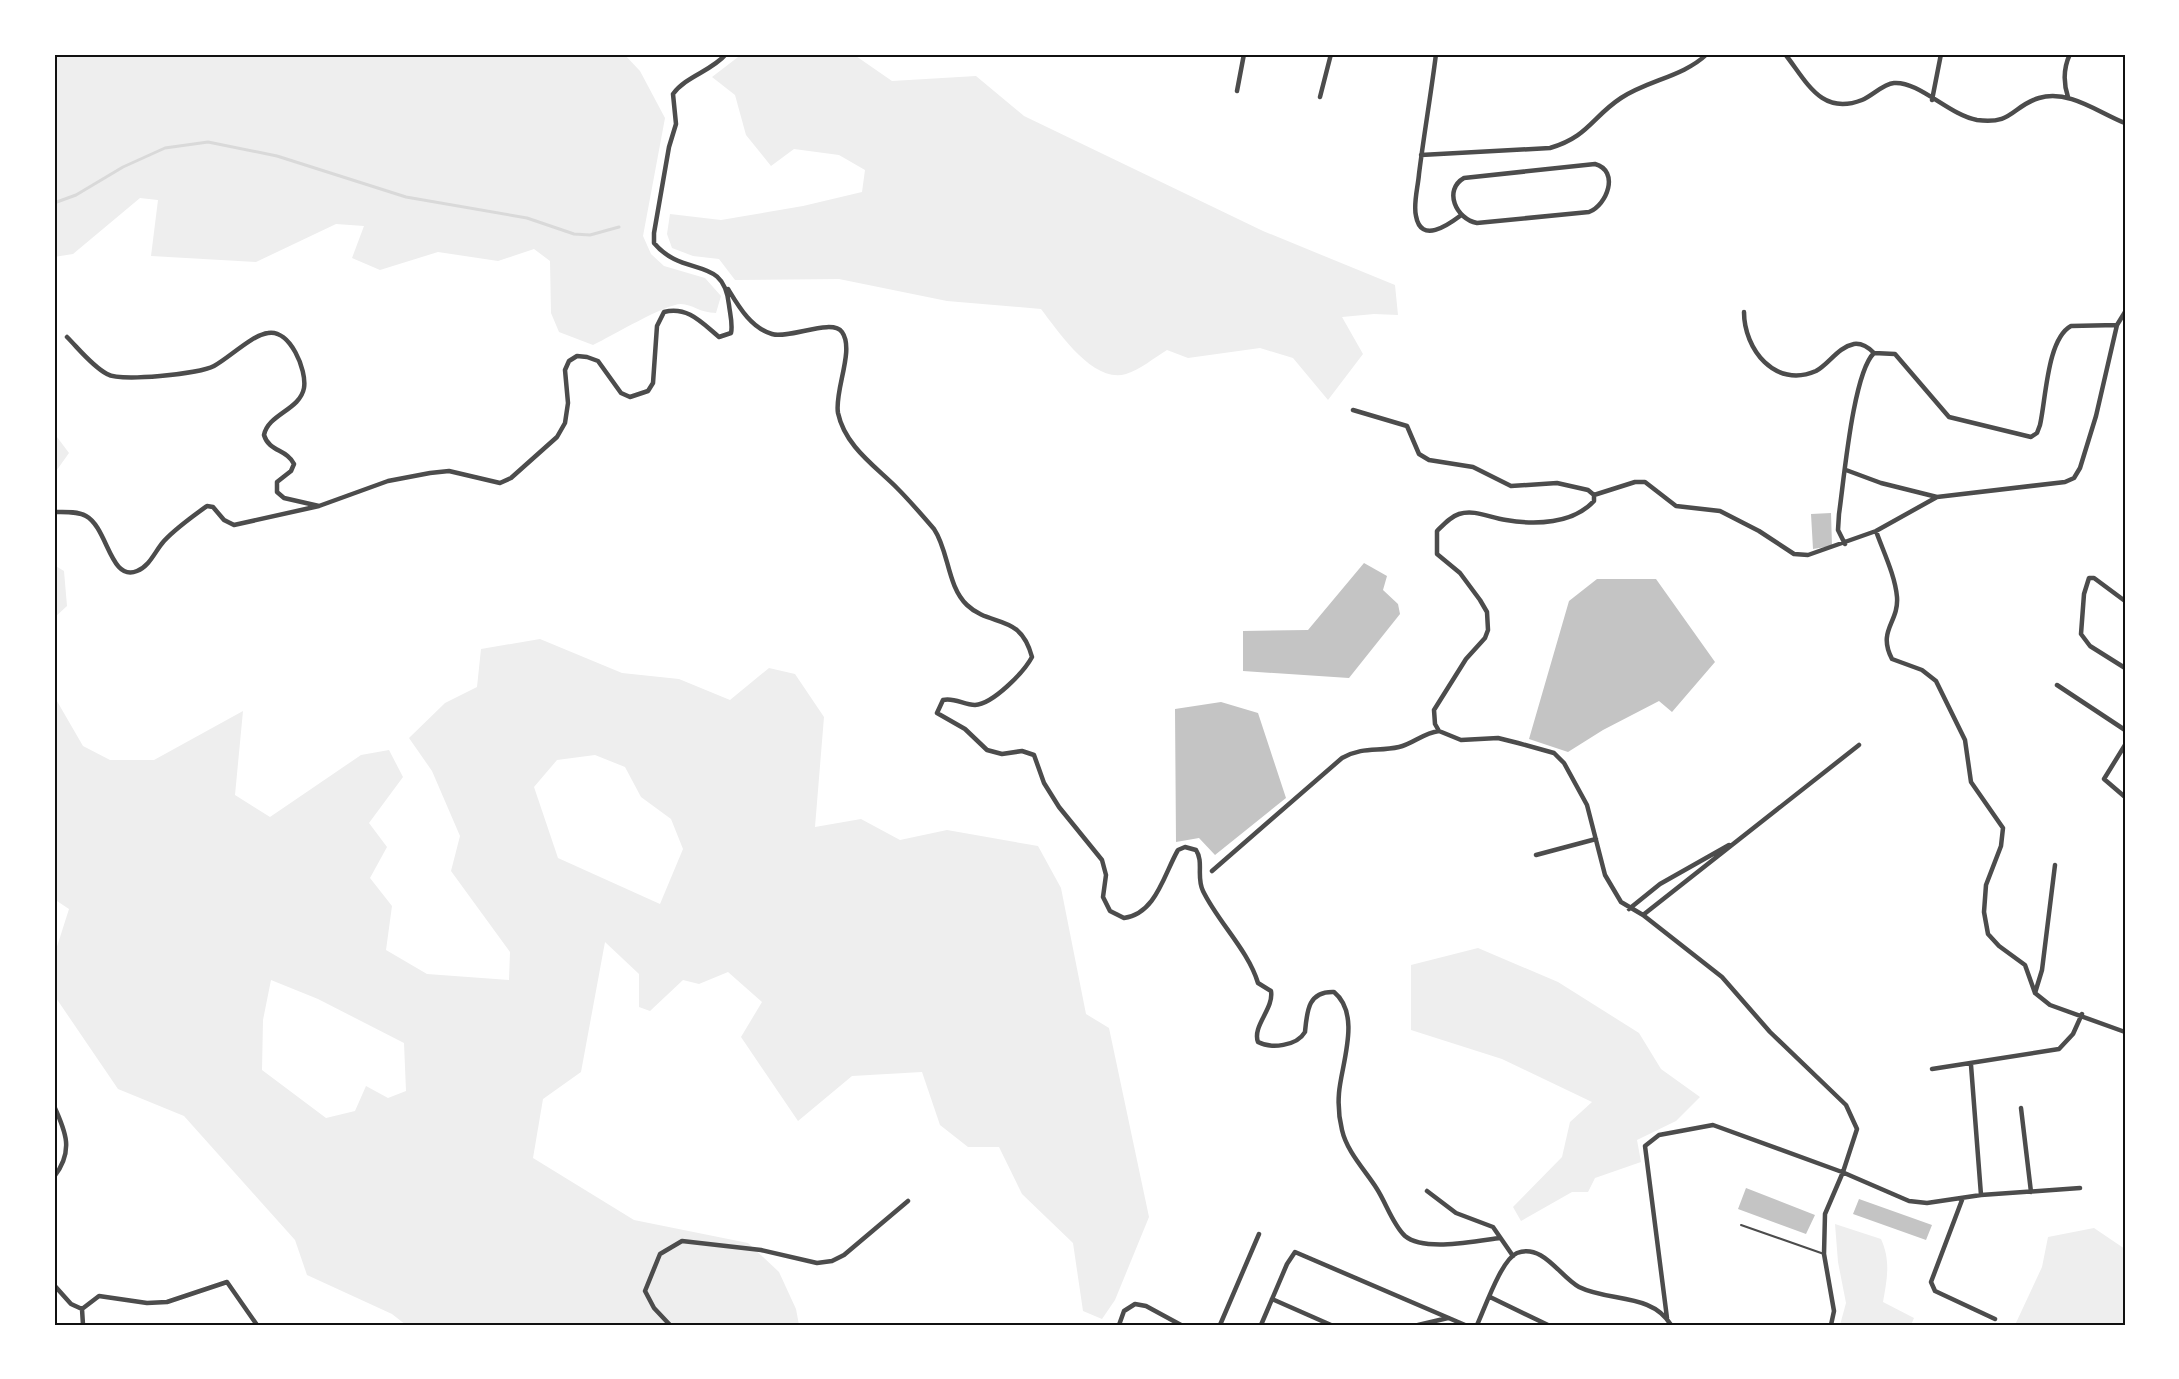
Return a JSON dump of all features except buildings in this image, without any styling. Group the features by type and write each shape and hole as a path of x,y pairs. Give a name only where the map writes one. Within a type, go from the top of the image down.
{"street":[{"path":"726,54 673,94 676,124 669,147 654,243 672,260 719,276 753,323 773,334 787,335 830,326 837,327 843,333 846,342 838,395 838,414 847,436 864,458 934,529 941,539 960,596 969,608 1002,620 1016,629 1028,643 1032,657 1025,669 982,704 969,704 949,699 940,704 937,713 965,729 987,750 1002,754 1023,751 1034,755 1044,783 1059,807 1102,860 1106,875 1103,897 1114,914 1124,918 1142,912 1150,903 1178,850 1185,847 1196,850 1200,860 1199,873 1203,892 1258,983 1271,991 1271,1004 1258,1030 1258,1042 1280,1045 1295,1042 1305,1032 1308,1008 1314,997 1323,992 1334,992 1342,1000 1349,1042 1339,1092 1342,1129 1349,1148 1386,1203 1402,1233 1412,1240 1428,1244 1500,1238"},
{"path":"1237,91 1244,54"},
{"path":"1320,97 1331,54"},
{"path":"1436,54 1421,155 1416,217 1427,230 1438,231 1460,216"},
{"path":"1421,155 1550,148 1567,143 1583,134 1619,99 1640,87 1698,63 1707,54"},
{"path":"1785,54 1819,98 1830,104 1844,105 1863,99 1895,83 1911,87 1957,114 1996,121 2009,117 2041,97 2068,97 2125,123"},
{"path":"1932,99 1941,54"},
{"path":"2068,97 2064,68 2070,54"},
{"path":"1595,164 1604,168 1608,174 1606,198 1599,207 1589,212 1477,223 1460,216 1454,194 1456,185 1464,178 1595,164"},
{"path":"54,512 85,516 93,522 101,531 116,564 127,574 139,571 150,562 164,541 207,506 213,507 224,520 234,525 318,506 387,481 430,472 458,472 488,482 500,483 511,478 557,437 565,423 568,403 565,370 569,361 577,356 598,361 621,393 630,397 640,395 648,391 653,383 657,326 664,312 683,311 695,317 719,337 725,337 731,333 732,327 728,289"},
{"path":"1743,312 1744,326 1755,355 1770,366 1784,372 1801,375 1815,370 1848,346 1856,344 1868,347 1874,353"},
{"path":"1846,470 1881,483 1937,497 2065,482 2074,478 2080,468 2096,416 2116,325 2125,312"},
{"path":"1845,544 1838,530 1846,470 1857,398 1867,360 1874,353 1895,354 1948,417 2031,436 2037,433 2045,405 2054,350 2065,330 2071,326 2116,325"},
{"path":"67,337 102,371 119,378 199,373 215,366 264,333 278,334 288,343 298,358 304,379 304,390 296,402 265,429 266,442 271,448 288,455 294,464 291,471 277,482 276,488 284,498 318,506"},
{"path":"1353,410 1407,426 1419,454 1429,460 1473,467 1511,486 1557,483 1588,490 1594,495"},
{"path":"1594,495 1635,482 1645,482 1676,506 1720,511 1744,522 1794,554 1808,555 1845,544 1876,531 1937,497"},
{"path":"1439,731 1435,724 1434,710 1466,659 1485,638 1488,630 1487,612 1470,585 1448,560 1437,554 1437,531 1447,520 1460,514 1477,513 1506,520 1536,523 1557,521 1587,509 1594,501 1594,495"},
{"path":"1876,531 1897,597 1885,636 1887,648 1892,659 1922,670 1936,681 1965,740 1971,782 2003,828 2001,846 1986,885 1984,912 1988,934 1999,946 2025,965 2035,993 2050,1005 2082,1014 2125,1032"},
{"path":"2125,601 2094,578 2089,578 2086,582 2081,634 2090,646 2125,668"},
{"path":"2057,686 2125,730"},
{"path":"1212,871 1303,795 1342,758 1355,751 1399,747 1428,732 1439,731 1461,740 1498,738 1554,753 1564,763 1587,805 1605,875 1622,902 1629,909 1644,915 1722,977 1770,1032 1846,1105 1857,1129 1843,1172 1825,1214 1824,1254 1834,1311 1831,1325"},
{"path":"1644,915 1859,745"},
{"path":"2125,745 2104,779 2125,797"},
{"path":"1536,855 1596,839"},
{"path":"1629,909 1660,884 1740,840"},
{"path":"2035,993 2042,970 2055,865"},
{"path":"1932,1070 2059,1049 2073,1034 2082,1014"},
{"path":"1971,1065 1981,1195"},
{"path":"54,1177 64,1162 68,1144 67,1134 55,1108"},
{"path":"2021,1108 2031,1192"},
{"path":"1671,1325 1667,1318 1645,1146 1659,1135 1713,1125 1843,1172 1909,1201 1927,1203 1962,1200 1981,1195 2080,1188"},
{"path":"1427,1191 1456,1213 1493,1227 1513,1256"},
{"path":"1962,1200 1931,1282 1935,1291 1995,1319"},
{"path":"670,1325 654,1308 645,1291 656,1261 674,1244 694,1241 761,1250 817,1263 832,1261 844,1255 908,1201"},
{"path":"1220,1325 1259,1234"},
{"path":"1261,1325 1287,1264 1295,1252 1300,1252 1465,1325"},
{"path":"1477,1325 1501,1273 1513,1256 1527,1252 1540,1255 1578,1286 1641,1303 1667,1318"},
{"path":"82,1309 99,1296 147,1303 167,1302 227,1282 256,1325"},
{"path":"54,1285 71,1304 82,1309"},
{"path":"1490,1297 1549,1324"},
{"path":"1272,1299 1331,1325"},
{"path":"1119,1325 1124,1311 1130,1306 1140,1304 1181,1325"},
{"path":"82,1309 83,1325"},
{"path":"1418,1325 1448,1318"}],"lane":[{"path":"1742,1225 1824,1254"}],"shaded area":[{"path":"54,54 624,54 640,71 665,118 643,236 651,254 664,266 705,278 721,296 716,313 705,312 685,304 673,305 593,345 559,332 551,313 550,261 534,249 498,261 438,252 380,270 352,258 364,226 336,224 256,262 151,256 158,200 140,198 73,254 54,257"},
{"path":"742,54 853,54 892,81 976,76 1024,116 1263,231 1395,285 1398,315 1374,314 1342,317 1363,354 1328,400 1293,358 1260,348 1188,358 1167,350 1131,372 1114,375 1089,364 1067,342 1041,309 947,301 839,279 735,280 719,259 693,256 672,248 667,234 670,214 721,220 803,206 862,192 865,170 839,155 794,149 771,166 746,135 735,95 712,77"},
{"path":"54,433 69,453 54,474"},
{"path":"54,565 64,571 67,606 54,618"},
{"path":"540,639 622,673 679,679 730,700 769,668 795,674 824,717 815,827 861,819 900,840 947,830 1038,846 1061,888 1086,1014 1109,1028 1149,1217 1115,1300 1102,1319 1083,1311 1073,1243 1022,1194 999,1147 968,1147 940,1125 922,1072 852,1076 798,1121 741,1037 762,1002 728,972 699,984 683,980 650,1011 639,1007 639,974 605,942 581,1072 543,1099 533,1158 634,1220 748,1243 779,1272 796,1309 799,1325 406,1325 392,1314 307,1275 295,1240 184,1116 118,1089 54,995 54,956 69,909 54,899 54,696 83,746 110,760 154,760 243,711 235,795 270,817 361,755 389,750 403,777 369,823 387,847 370,878 392,906 386,950 427,974 509,980 510,952 451,871 460,836 432,771 409,738 445,703 477,687 481,649","holes":["595,755 625,767 641,797 671,819 683,849 660,904 558,858 534,787 557,760","271,980 318,999 404,1043 406,1091 388,1098 366,1086 355,1111 326,1118 262,1070 263,1020"]},
{"path":"1478,948 1558,982 1639,1033 1661,1069 1700,1097 1676,1121 1637,1140 1641,1162 1595,1178 1588,1192 1572,1192 1521,1221 1513,1207 1562,1157 1570,1122 1592,1102 1502,1059 1411,1030 1411,965"},
{"path":"1835,1224 1881,1239 1887,1263 1883,1302 1914,1318 1911,1325 1840,1325 1846,1303 1838,1262"},
{"path":"2094,1228 2125,1249 2125,1325 2015,1325 2042,1267 2048,1237"}],"waterway":[{"path":"54,203 76,195 123,167 165,148 208,142 277,156 406,197 527,218 574,234 590,235 619,227"}]}
